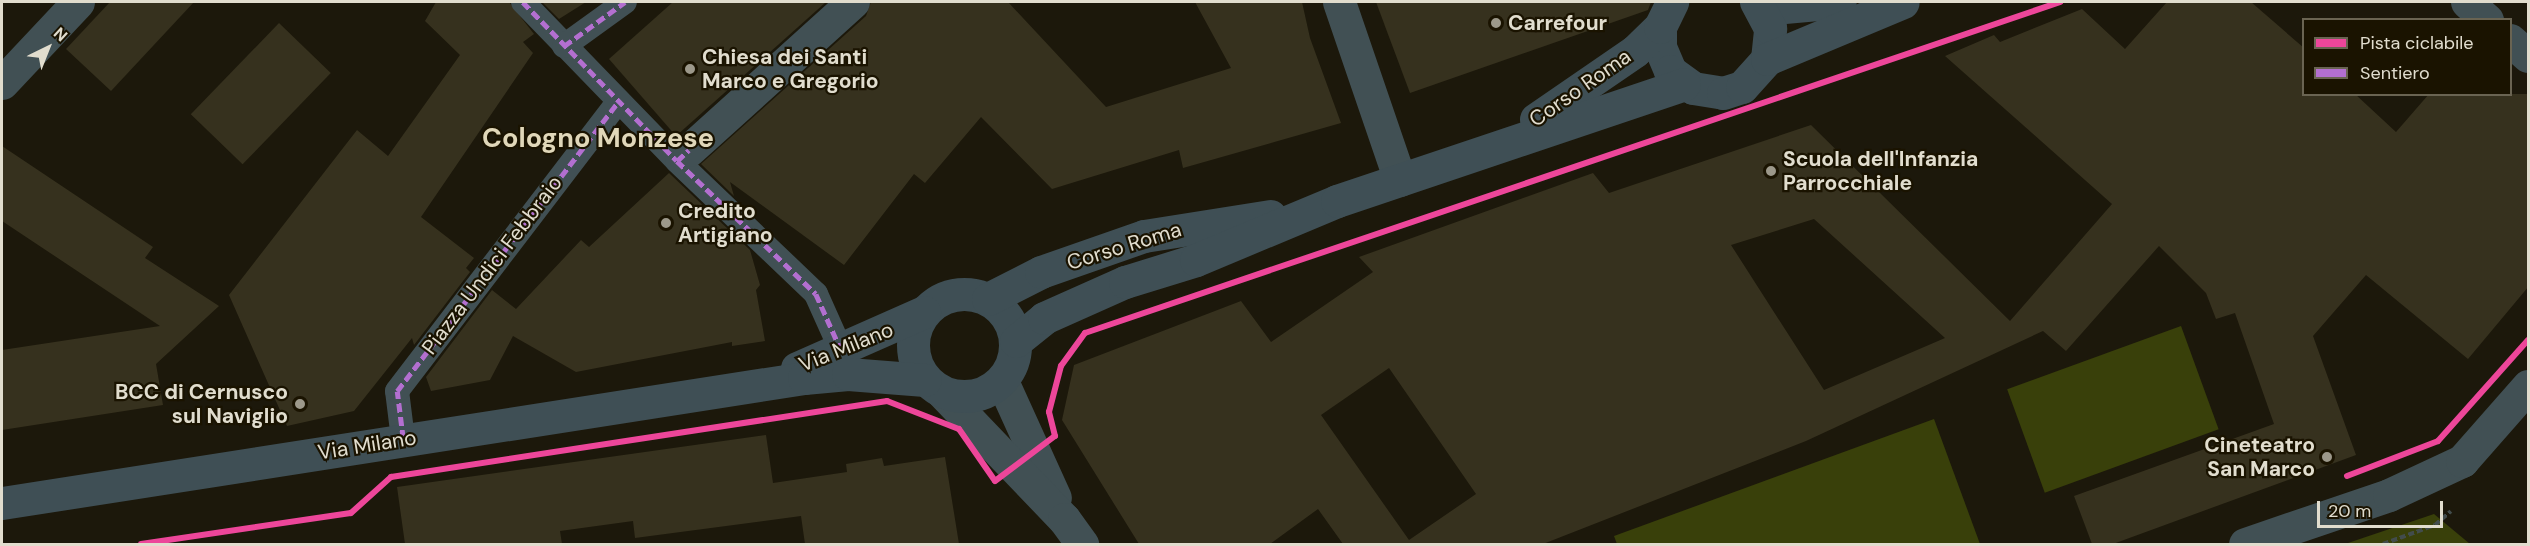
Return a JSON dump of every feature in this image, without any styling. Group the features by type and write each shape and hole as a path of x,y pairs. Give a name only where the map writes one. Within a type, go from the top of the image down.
{"main road":[{"path":"1767,58 1771,39 1760,5 1840,2"},
{"path":"1684,84 1723,93 1742,87 1767,58 1903,2"},
{"name":"Corso Roma","path":"1496,145 1603,75 1666,14"},
{"name":"Corso Roma","path":"1016,341 1044,318 1065,308 1196,260 1337,201 1496,145 1684,84 1663,57 1666,14"},
{"name":"Corso Roma","path":"988,299 1041,272 1144,236 1337,201"},
{"path":"965,293 988,299 1004,312 1016,341 1014,359 1002,381 986,393 963,397 934,386 914,357 914,331 924,312 946,297 965,293"},
{"name":"Via Milano","path":"733,388 841,350 924,312"},
{"name":"Via Milano","path":"2,503 733,388 848,374 934,386"}],"street":[{"path":"2,83 78,2"},
{"path":"523,2 619,101 683,155 816,294 841,350"},
{"path":"564,46 626,2"},
{"path":"683,155 853,2"},
{"path":"1339,2 1400,180"},
{"path":"2467,2 2485,18"},
{"path":"2512,41 2529,56"},
{"name":"Piazza Undici Febbraio","path":"403,439 397,391 619,101"},
{"path":"1002,381 1073,532"},
{"path":"934,386 1073,532"},
{"path":"2259,539 2389,495 2462,461 2529,386"}],"green space":[{"path":"2181,326 2219,429 2045,493 2007,389"},
{"path":"1934,419 1980,544 1617,544 1614,536"},
{"path":"2434,514 2470,544 2345,544"}],"building":[{"path":"110,2 194,2 111,91 66,49"},
{"path":"436,2 509,2 534,34 523,42 533,53 421,217 474,258 466,268 470,272 414,345 412,338 354,411 287,426 229,295 357,130 388,156 460,55 425,21"},
{"path":"542,2 586,2 559,19"},
{"name":"Chiesa dei Santi Marco e Gregorio","path":"673,2 826,2 676,136 609,59"},
{"path":"871,2 1008,2 1106,107 1231,68 1195,2 1302,2 1310,38 1341,123 1183,168 1179,150 1052,189 981,117 925,183 914,174 844,265 730,182 734,196 701,164 866,16"},
{"path":"1376,2 1651,2 1648,10 1410,93"},
{"path":"2167,2 2251,2 2302,46 2302,96 2357,96 2396,132 2427,96 2529,94 2529,286 2468,359 2366,275 2313,336 2356,455 2113,544 2092,544 2074,496 2274,424 2235,313 2216,319 2206,293 2159,246 2066,351 2043,331 1806,441 1543,544 1343,544 1318,509 1270,544 1139,544 1062,420 1074,365 1241,301 1271,342 1373,272 1359,257 1593,173 1609,193 1811,125 2010,321 2112,204 1945,56 1994,35 2000,42 2082,9 2125,49","holes":["1814,219 1945,338 1824,390 1731,245","1389,368 1476,494 1409,540 1321,415"]},
{"path":"279,23 331,73 243,164 191,114"},
{"path":"2,146 153,247 145,258 219,306 156,364 163,405 2,430 2,350 160,326 2,221"},
{"path":"669,173 750,250 760,285 756,290 765,341 732,346 732,342 576,372 513,336 490,380 431,391 426,377 492,290 516,309 581,240 589,247"},
{"path":"766,435 773,483 847,472 846,464 882,458 884,466 945,457 959,544 805,544 801,516 635,538 633,521 560,531 562,544 405,544 397,487"}],"marked path":[{"path":"523,2 677,161 816,294 841,350"},
{"path":"564,46 625,2"},
{"path":"403,439 397,391 619,101"},
{"path":"677,161 689,150"}],"cycle path":[{"path":"141,544 351,513 391,477 887,401 959,429 995,481 1055,436 1049,412 1061,366 1085,333 2060,2"},
{"path":"2347,476 2438,441 2528,340"}],"place":[{"name":"Carrefour","path":"1496,23"},
{"name":"Chiesa dei Santi Marco e Gregorio","path":"690,69"},
{"name":"Scuola dell'Infanzia Parrocchiale","path":"1771,171"},
{"name":"Credito Artigiano","path":"666,223"},
{"name":"BCC di Cernusco sul Naviglio","path":"300,404"},
{"name":"Cineteatro San Marco","path":"2327,457"}],"district":[{"name":"Cologno Monzese","path":"598,138"}]}
